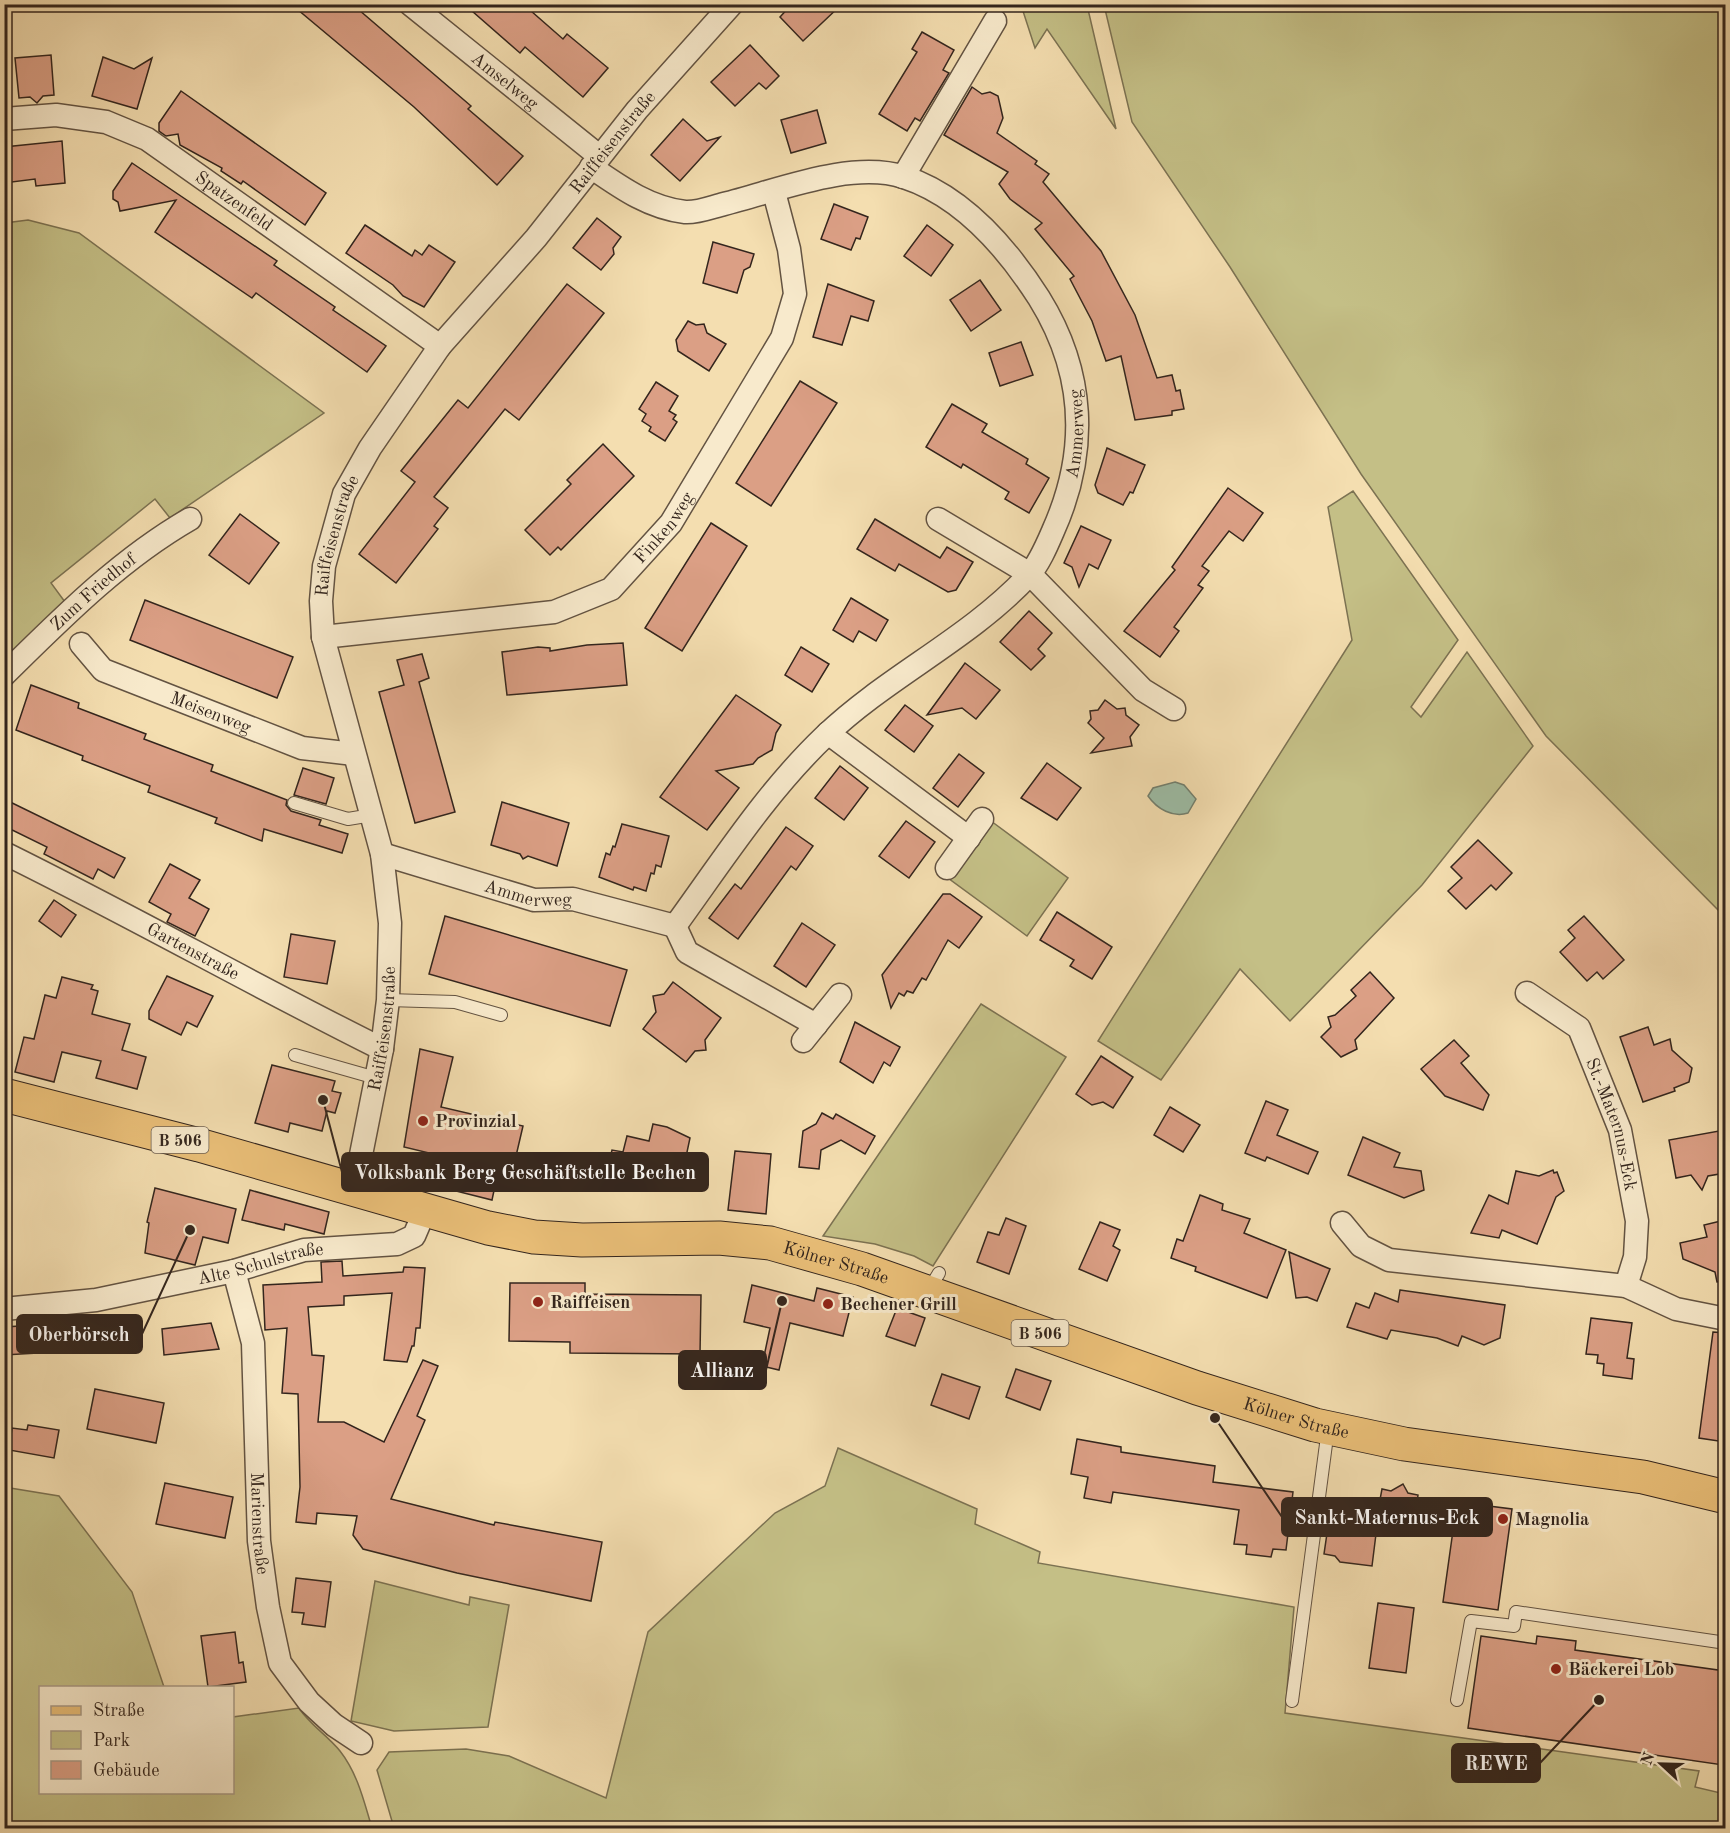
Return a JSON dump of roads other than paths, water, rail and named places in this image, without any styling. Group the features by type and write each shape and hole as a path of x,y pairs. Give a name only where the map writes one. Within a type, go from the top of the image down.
{"main road":[{"name":"Kölner Straße","path":"4,1095 199,1145 354,1190 426,1208 488,1228 534,1237 582,1240 719,1238 770,1243 845,1264 933,1282 1221,1396 1328,1428 1415,1446 1643,1477 1725,1497"}],"street":[{"name":"Amselweg","path":"410,4 595,162"},
{"name":"Raiffeisenstraße","path":"354,1190 382,1049 388,1000 390,924 382,854 323,637 321,602 324,566 344,494 370,448 440,346 536,238 595,162 732,4"},
{"path":"903,177 995,21"},
{"name":"Spatzenfeld","path":"4,119 56,115 106,122 147,139 440,346"},
{"name":"Ammerweg","path":"382,854 534,900 573,899 675,926 782,778 857,708 986,616 1030,574 1060,516 1076,468 1078,427 1072,376 1051,319 1021,271 978,222 935,191 903,177 872,172 842,172 774,192 688,212 649,203 595,162"},
{"name":"Finkenweg","path":"323,637 554,612 611,589 671,523 782,338 795,294 789,249 774,192"},
{"name":"Zum Friedhof","path":"4,675 71,608 144,549 190,519"},
{"path":"938,519 1030,574 1143,690 1174,709"},
{"name":"Meisenweg","path":"81,644 103,670 302,748 354,754"},
{"path":"828,733 969,838"},
{"path":"947,868 982,819"},
{"name":"Gartenstraße","path":"4,853 130,915 266,992 382,1049"},
{"path":"675,926 687,952 810,1033 840,995"},
{"name":"St.-Maternus-Eck","path":"1527,993 1579,1028 1620,1130 1637,1221 1635,1257 1626,1286"},
{"name":"Alte Schulstraße","path":"4,1310 96,1300 234,1270 303,1251 397,1244 414,1236 426,1208"},
{"path":"1342,1223 1361,1246 1389,1260 1626,1286 1676,1309 1725,1319"},
{"name":"Marienstraße","path":"234,1270 253,1343 259,1541 268,1606 280,1663 309,1702 334,1725 361,1743"}],"lane":[{"path":"294,803 348,819 372,815"},
{"path":"388,1000 455,1002 501,1015"},
{"path":"295,1055 376,1078"},
{"path":"1292,1701 1328,1428"},
{"path":"1457,1700 1471,1621 1514,1626 1516,1612 1725,1643"}],"place":[{"name":"Volksbank Berg Geschäftstelle Bechen","path":"323,1100"},
{"name":"Provinzial","path":"423,1121"},
{"name":"Oberbörsch","path":"190,1230"},
{"name":"Allianz","path":"782,1301"},
{"name":"Raiffeisen","path":"538,1302"},
{"name":"Bechener Grill","path":"828,1304"},
{"name":"Sankt-Maternus-Eck","path":"1215,1418"},
{"name":"Magnolia","path":"1503,1519"},
{"name":"Bäckerei Lob","path":"1556,1669"},
{"name":"REWE","path":"1599,1700"}]}
